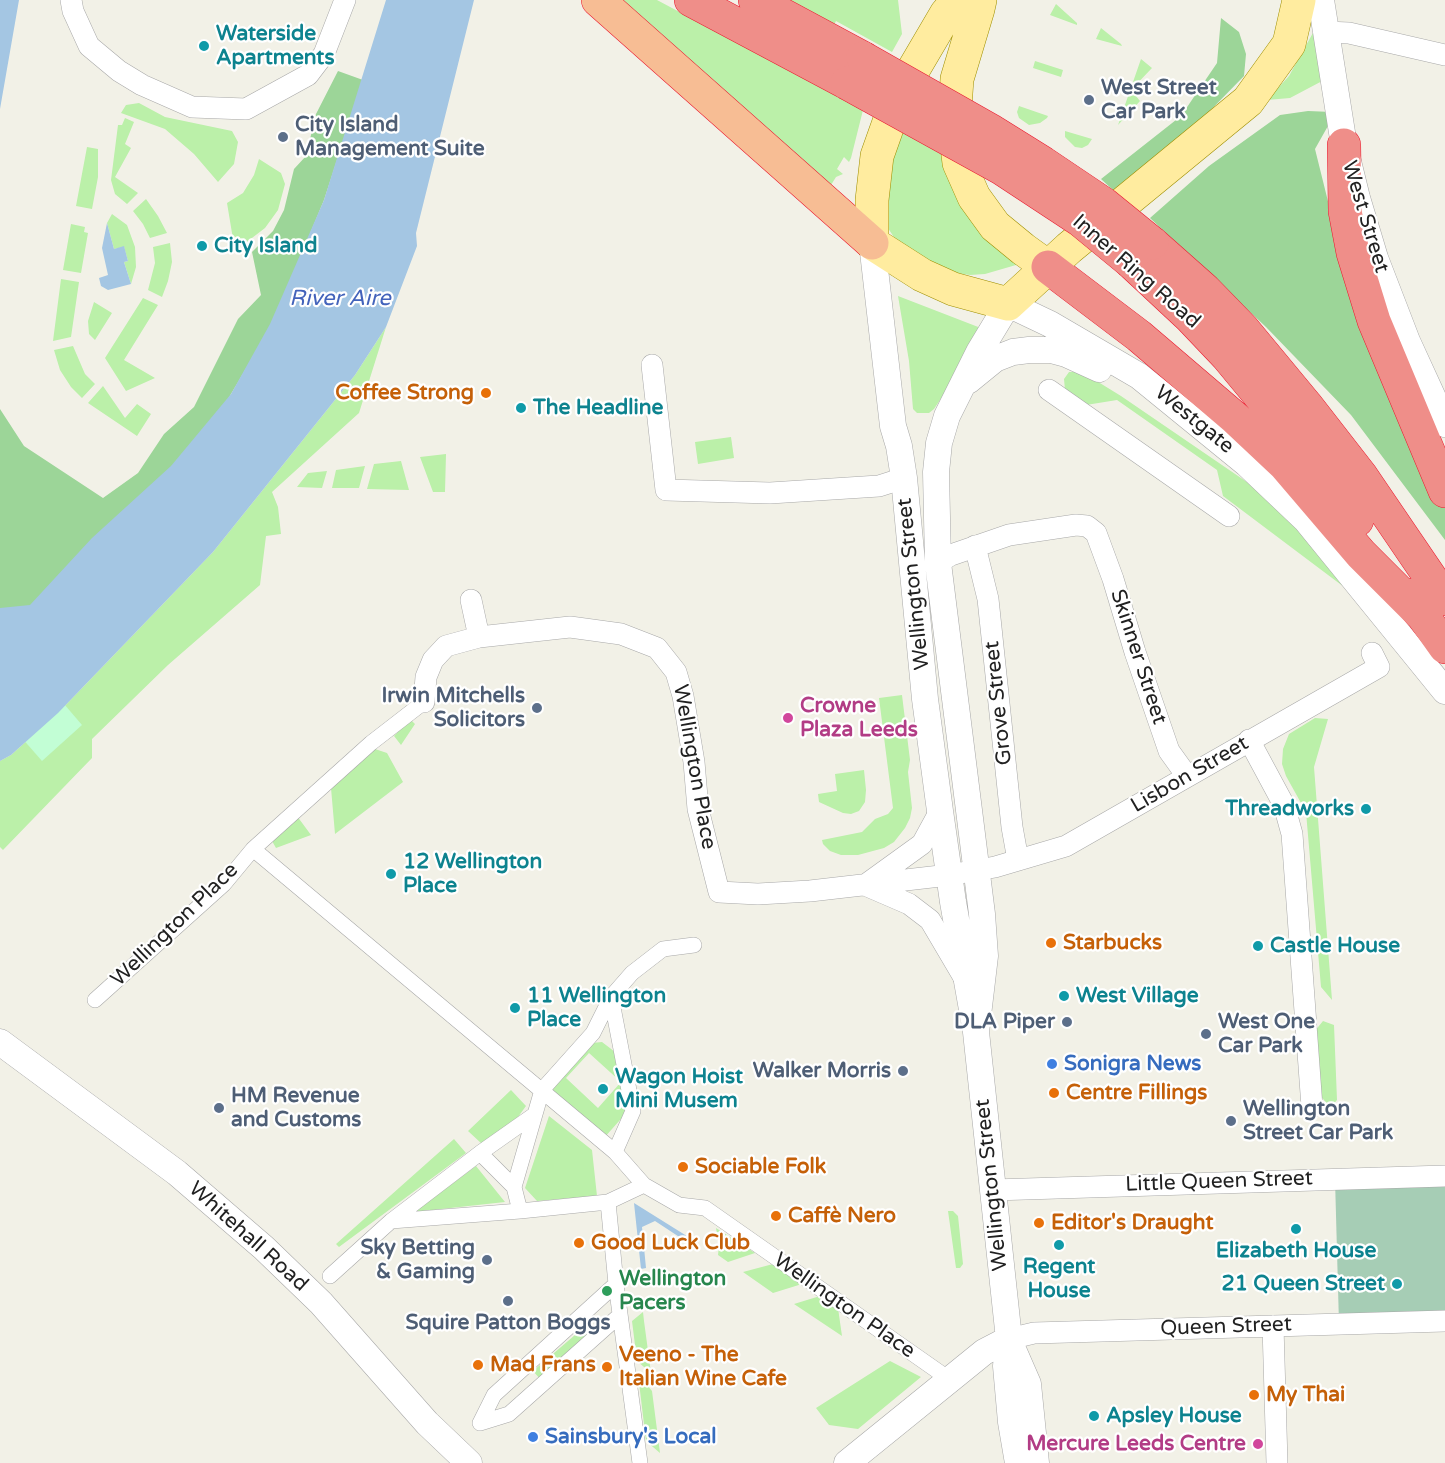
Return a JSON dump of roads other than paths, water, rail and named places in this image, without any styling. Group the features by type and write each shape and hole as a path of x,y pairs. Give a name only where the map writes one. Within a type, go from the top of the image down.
{"highway":[{"path":"598,0 872,243"},
{"name":"Inner Ring Road","path":"691,0 855,70"},
{"name":"Inner Ring Road","path":"755,0 855,70 1080,220 1205,290 1243,329 1362,477 1432,606 1445,647"},
{"path":"1344,145 1346,211 1353,253 1374,321 1445,491"},
{"name":"Inner Ring Road","path":"1141,253 1190,317 1227,356 1432,606"},
{"path":"1048,267 1138,336 1235,418 1285,465 1361,554 1432,606"},
{"path":"1362,477 1417,524 1445,561"}],"main road":[{"path":"872,243 872,200 877,156 899,94 946,14 958,0"},
{"path":"980,0 957,79 954,122 959,163 974,197 996,226 1048,267"},
{"path":"1008,304 1048,267 1248,101 1288,44 1299,0"},
{"name":"Westgate","path":"872,243 922,275 953,289 1008,304"}],"street":[{"path":"71,0 89,46 119,71 142,85 192,107 246,109 308,75 324,54 345,0"},
{"name":"West Street","path":"1321,0 1344,145 1357,198 1376,258 1407,341 1445,424"},
{"path":"1326,32 1349,33 1445,56"},
{"name":"Wellington Street","path":"872,243 891,415 904,478 925,699 949,875 976,1032 1009,1339 1006,1366 1011,1422 1018,1463"},
{"name":"Wellington Street","path":"976,1032 985,956 978,870 938,563 936,472 939,443 947,416 979,352 1008,304"},
{"name":"Westgate","path":"1008,304 1050,324 1139,376 1202,425 1247,464 1306,520 1445,691"},
{"path":"962,385 995,359 1013,352 1051,350 1095,367 1202,425"},
{"path":"652,365 666,490 770,493 879,486 904,478"},
{"path":"1049,390 1229,516"},
{"name":"Skinner Street","path":"975,546 1010,535 1076,525 1087,526 1096,533 1169,751 1187,776"},
{"path":"938,563 951,555 975,546"},
{"name":"Grove Street","path":"975,546 988,599 1012,827 1018,860"},
{"path":"471,600 479,637"},
{"name":"Wellington Place","path":"95,1000 224,884 253,849 371,743 424,702 426,676 433,660 446,646 479,637 570,627 621,634 657,648 676,672 683,696 694,762 698,809 719,892 768,894 810,891 978,870"},
{"name":"Lisbon Street","path":"978,870 1066,846 1379,667 1371,653"},
{"path":"1249,740 1284,805 1292,834 1312,1107"},
{"name":"Wellington Place","path":"865,885 922,844 940,811"},
{"name":"Wellington Place","path":"253,849 615,1152 644,1185 679,1205 705,1208 949,1379"},
{"name":"Wellington Place","path":"865,885 909,904 930,920 966,981"},
{"path":"520,1211 514,1187 542,1090 593,1033 611,997 632,973 663,950 694,945"},
{"path":"611,997 633,1111 615,1152"},
{"name":"Whitehall Road","path":"0,1042 177,1173 264,1248 321,1303 427,1423 469,1463"},
{"path":"330,1276 391,1221 534,1115"},
{"path":"480,1153 514,1187"},
{"name":"Little Queen Street","path":"993,1190 1445,1176"},
{"path":"391,1221 608,1202 644,1185"},
{"path":"608,1202 616,1284 640,1463"},
{"path":"616,1284 494,1395 480,1423 509,1414 620,1315"},
{"name":"Queen Street","path":"1009,1339 1034,1334 1445,1321"},
{"path":"1273,1326 1277,1463"},
{"path":"847,1463 984,1352 1009,1339"},
{"name":"Wellington Street","path":"1009,1339 1028,1384 1036,1463"}],"water":[{"path":"0,0 19,0 0,109"},
{"name":"River Aire","path":"386,0 474,0 416,233 417,246 386,327 355,375 213,552 58,713 11,755 0,761 0,608 30,605 92,538 171,466 231,394 270,324 324,200"},
{"path":"107,223 114,249 124,246 128,261 124,262 131,284 108,290 101,286 99,278 108,275 102,248"},
{"path":"634,1203 690,1238 687,1242 655,1221 642,1227 646,1268 641,1269"}],"place":[{"name":"Waterside Apartments","path":"204,46"},
{"name":"West Street Car Park","path":"1089,100"},
{"name":"City Island Management Suite","path":"283,137"},
{"name":"City Island","path":"202,246"},
{"name":"Coffee Strong","path":"486,393"},
{"name":"The Headline","path":"521,408"},
{"name":"Irwin Mitchells Solicitors","path":"537,708"},
{"name":"Crowne Plaza Leeds","path":"788,718"},
{"name":"Threadworks","path":"1366,809"},
{"name":"12 Wellington Place","path":"391,874"},
{"name":"Starbucks","path":"1051,943"},
{"name":"Castle House","path":"1258,946"},
{"name":"West Village","path":"1064,996"},
{"name":"11 Wellington Place","path":"515,1008"},
{"name":"DLA Piper","path":"1067,1022"},
{"name":"West One Car Park","path":"1206,1034"},
{"name":"Sonigra News","path":"1052,1064"},
{"name":"Walker Morris","path":"903,1071"},
{"name":"Wagon Hoist Mini Musem","path":"603,1089"},
{"name":"Centre Fillings","path":"1054,1093"},
{"name":"HM Revenue and Customs","path":"219,1108"},
{"name":"Wellington Street Car Park","path":"1231,1121"},
{"name":"Sociable Folk","path":"683,1167"},
{"name":"Caffè Nero","path":"776,1216"},
{"name":"Editor's Draught","path":"1039,1223"},
{"name":"Elizabeth House","path":"1296,1229"},
{"name":"Good Luck Club","path":"579,1243"},
{"name":"Regent House","path":"1059,1245"},
{"name":"Sky Betting & Gaming","path":"487,1260"},
{"name":"21 Queen Street","path":"1397,1284"},
{"name":"Wellington Pacers","path":"607,1291"},
{"name":"Squire Patton Boggs","path":"508,1301"},
{"name":"Mad Frans","path":"478,1365"},
{"name":"Veeno - The Italian Wine Cafe","path":"607,1367"},
{"name":"My Thai","path":"1254,1395"},
{"name":"Apsley House","path":"1094,1416"},
{"name":"Sainsbury's Local","path":"533,1437"},
{"name":"Mercure Leeds Centre","path":"1258,1444"}]}
